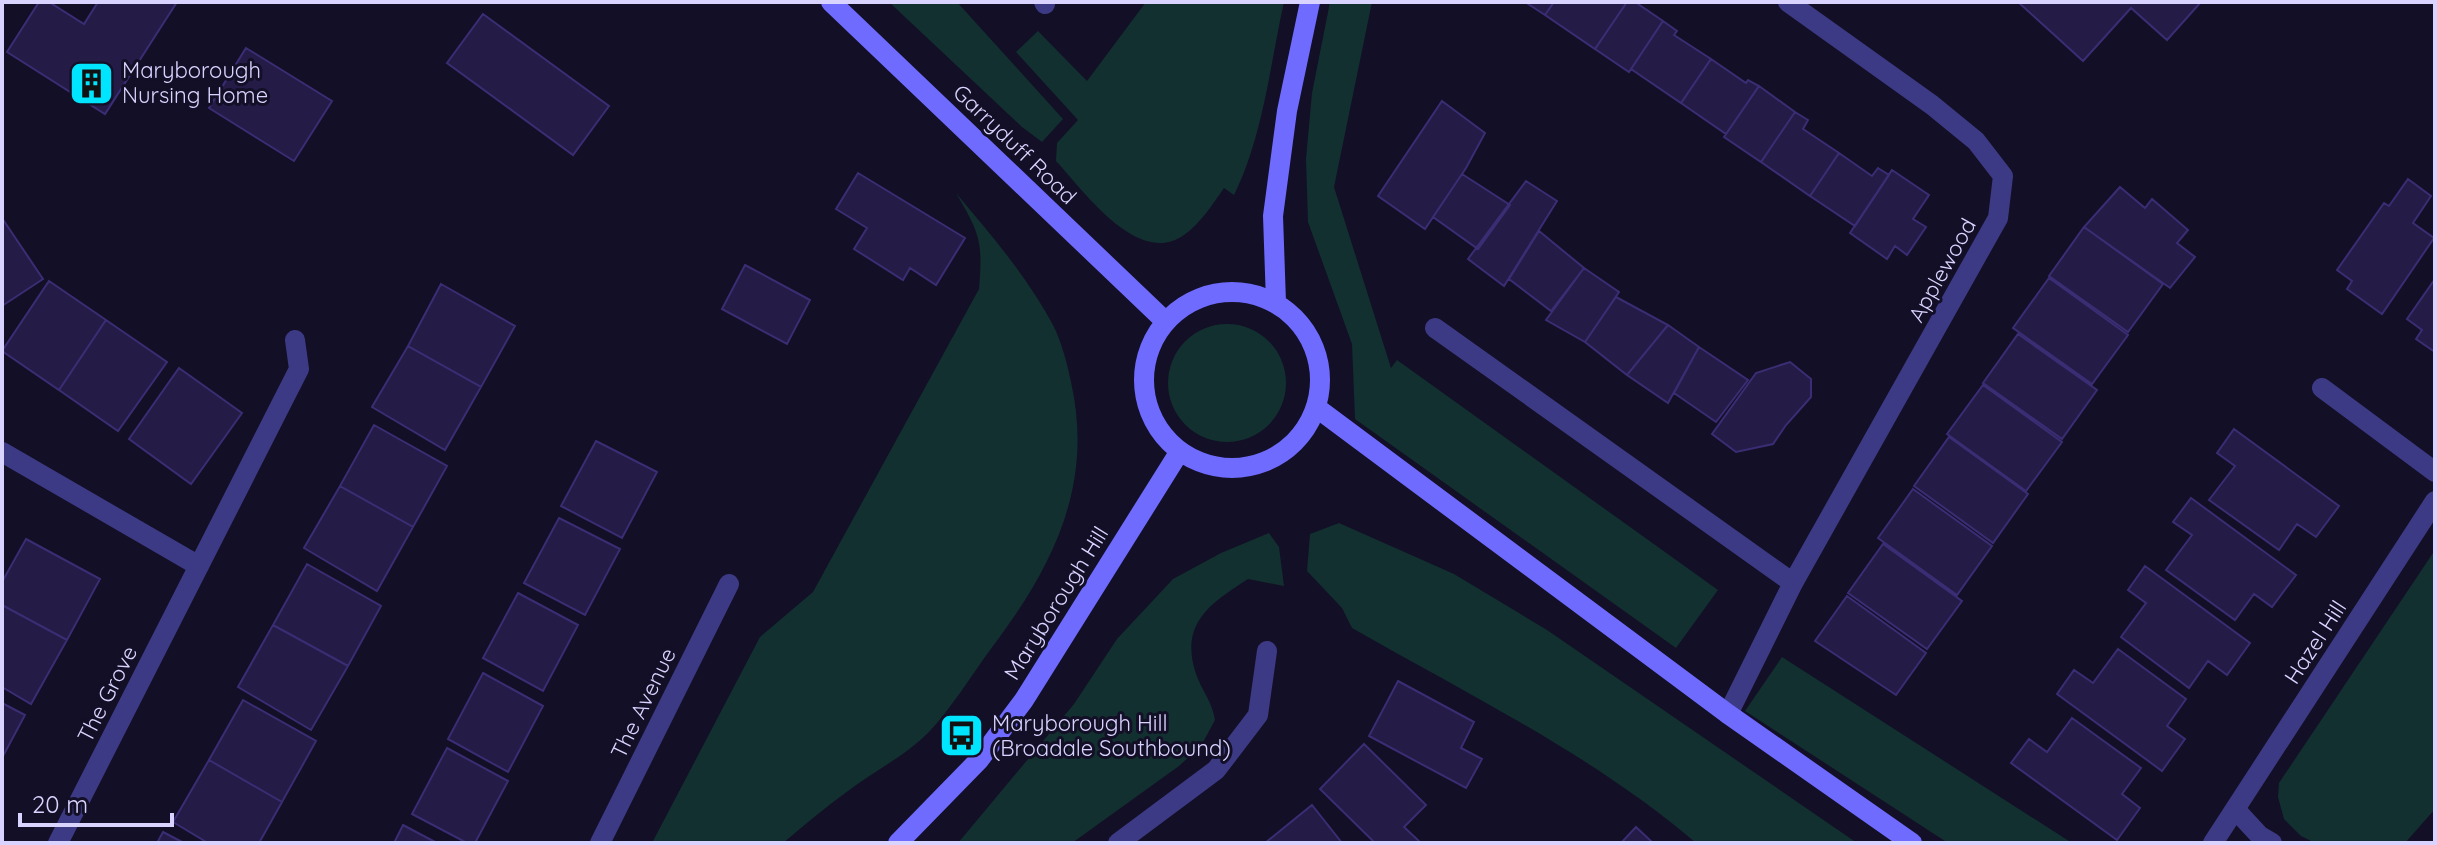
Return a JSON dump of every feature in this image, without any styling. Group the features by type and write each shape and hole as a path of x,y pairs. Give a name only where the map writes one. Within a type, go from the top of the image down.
{"street":[{"name":"Garryduff Road","path":"831,2 1165,321"},
{"path":"1276,302 1273,216 1287,111 1310,2"},
{"name":"Applewood","path":"1728,714 1793,583 1998,218 2003,176 1976,141 1954,123 1788,2"},
{"path":"1247,291 1276,302 1300,321 1316,348 1322,378 1317,408 1304,433 1284,453 1259,465 1231,469 1204,465 1180,451 1159,430 1146,404 1143,374 1149,346 1165,321 1188,302 1217,292 1247,291"},
{"path":"1435,328 1793,583"},
{"name":"The Grove","path":"58,843 299,369 295,340"},
{"path":"2322,388 2435,472"},
{"path":"1317,408 1728,714 1912,843"},
{"name":"Maryborough Hill","path":"898,843 979,760 1024,700 1180,451"},
{"path":"2,452 199,566"},
{"name":"Hazel Hill","path":"2213,843 2435,501"},
{"name":"The Avenue","path":"600,843 729,584"},
{"path":"1118,843 1216,770 1258,715 1267,651"},
{"path":"2235,809 2260,836 2272,843"}],"green space":[{"path":"889,2 957,2 1063,119 1042,142 1022,127"},
{"path":"1146,2 1284,2 1259,125 1234,195 1224,188 1196,225 1184,235 1166,242 1148,241 1130,234 1096,206 1056,161 1057,143 1078,120 1016,52 1038,31 1087,81"},
{"path":"1330,2 1372,2 1334,187 1391,368 1397,360 1718,590 1676,648 1355,419 1352,344 1308,222 1306,159 1312,93"},
{"path":"956,193 1032,290 1053,325 1066,360 1077,419 1077,455 1073,489 1051,554 1015,616 928,733 839,797 783,843 652,843 760,637 813,592 979,289 978,238"},
{"path":"1227,324 1250,328 1269,341 1282,360 1286,383 1282,406 1269,425 1250,438 1227,442 1204,438 1185,425 1172,406 1168,383 1172,360 1185,341 1204,328"},
{"path":"1339,523 1454,574 1547,630 1857,843 1696,843 1656,811 1573,754 1352,628 1342,608 1307,571 1310,534"},
{"path":"1269,533 1279,547 1284,586 1248,579 1211,606 1195,628 1192,656 1215,720 1201,746 1179,766 1072,843 958,843 1074,704 1117,639 1173,579 1221,553"},
{"path":"2435,550 2435,809 2405,843 2315,843 2301,836 2284,819 2278,797 2279,783"},
{"path":"1782,657 2072,843 1948,843 1745,711"}],"building":[{"name":"Maryborough Nursing Home","path":"39,2 49,2 84,24 98,2 177,2 105,114 7,52"},
{"path":"1525,2 1554,2 1545,15"},
{"path":"1554,2 1627,2 1595,49 1545,15"},
{"path":"1627,2 1635,2 1663,21 1629,72 1595,49"},
{"path":"2018,2 2201,2 2167,40 2131,8 2083,61"},
{"path":"483,14 609,106 573,155 447,63"},
{"path":"1663,21 1677,31 1674,35 1711,59 1681,103 1631,69"},
{"path":"246,48 332,101 294,161 209,108"},
{"path":"1711,59 1746,83 1748,80 1759,86 1726,134 1681,103"},
{"path":"1759,86 1795,112 1761,162 1724,137"},
{"path":"1442,101 1485,133 1466,168 1425,229 1378,196"},
{"path":"1795,112 1808,120 1803,129 1839,153 1810,196 1761,162"},
{"path":"1839,153 1872,176 1878,168 1889,175 1855,226 1810,196"},
{"path":"1892,170 1929,195 1913,219 1926,227 1907,255 1895,246 1887,259 1850,233"},
{"path":"858,173 965,238 936,285 910,268 903,280 854,249 867,228 836,209"},
{"path":"1462,174 1510,205 1478,249 1433,217"},
{"path":"2408,179 2431,196 2413,223 2434,238 2382,314 2347,289 2352,281 2337,270 2384,203 2389,206"},
{"path":"1526,181 1557,201 1504,286 1468,259"},
{"path":"2120,187 2145,208 2152,199 2188,230 2177,243 2195,257 2170,288 2084,227"},
{"path":"2,218 43,279 2,306"},
{"path":"2084,227 2163,284 2128,332 2049,276"},
{"path":"1539,231 1584,268 1551,311 1509,279"},
{"path":"745,265 810,300 787,344 722,309"},
{"path":"1584,268 1619,292 1585,342 1546,320"},
{"path":"2049,278 2128,335 2092,384 2013,328"},
{"path":"2435,279 2435,352 2416,339 2422,330 2407,319"},
{"path":"49,281 106,320 59,390 2,351"},
{"path":"441,284 515,326 481,387 408,346"},
{"path":"1616,297 1668,325 1627,375 1585,342"},
{"path":"106,320 167,362 118,431 59,390"},
{"path":"1668,325 1699,347 1668,403 1627,375"},
{"path":"2018,334 2097,390 2062,439 1983,383"},
{"path":"408,346 481,387 445,450 372,407"},
{"path":"1699,347 1748,380 1716,422 1674,393"},
{"path":"1790,362 1811,379 1811,397 1773,444 1736,452 1712,434 1756,373"},
{"path":"179,368 242,413 191,484 129,439"},
{"path":"1983,385 2062,442 2026,491 1947,434"},
{"path":"374,425 447,466 413,527 340,486"},
{"path":"2234,429 2339,506 2316,537 2297,524 2279,550 2209,500 2235,466 2217,453"},
{"path":"1949,437 2028,494 1993,543 1914,486"},
{"path":"596,441 657,472 622,538 561,506"},
{"path":"340,486 413,527 377,591 304,548"},
{"path":"1913,489 1992,546 1957,595 1878,538"},
{"path":"2191,498 2296,575 2272,607 2254,594 2235,620 2166,570 2192,535 2173,522"},
{"path":"559,518 620,549 585,615 524,583"},
{"path":"26,539 100,579 67,640 2,605 2,582"},
{"path":"1883,544 1962,601 1927,649 1848,593"},
{"path":"307,564 381,606 348,666 273,625"},
{"path":"2145,566 2250,643 2227,675 2208,661 2189,688 2121,637 2146,603 2128,590"},
{"path":"518,593 578,625 543,691 483,658"},
{"path":"1847,596 1926,653 1896,695 1815,641"},
{"path":"2,605 67,640 31,704 2,687"},
{"path":"273,625 348,666 311,730 238,687"},
{"path":"2118,649 2186,699 2167,726 2185,739 2162,771 2057,694 2074,670 2093,683"},
{"path":"483,673 543,706 508,772 448,739"},
{"path":"1398,681 1474,722 1461,748 1482,759 1466,788 1369,736"},
{"path":"243,700 316,741 282,802 209,760"},
{"path":"2,703 25,715 2,758"},
{"path":"2072,718 2141,768 2122,794 2140,808 2117,840 2011,763 2029,739 2047,752"},
{"path":"1364,744 1426,805 1404,827 1421,843 1375,843 1320,789"},
{"path":"447,748 508,781 475,843 467,843 412,814"},
{"path":"209,760 282,802 259,843 208,843 173,822"},
{"path":"1312,805 1342,843 1265,843"},
{"path":"403,825 437,843 394,843"},
{"path":"1636,827 1653,843 1621,843"},
{"path":"163,832 184,843 157,843"}],"place":[{"name":"Maryborough Nursing Home","path":"91,83"},
{"name":"Maryborough Hill (Broadale Southbound)","path":"961,736"}]}
